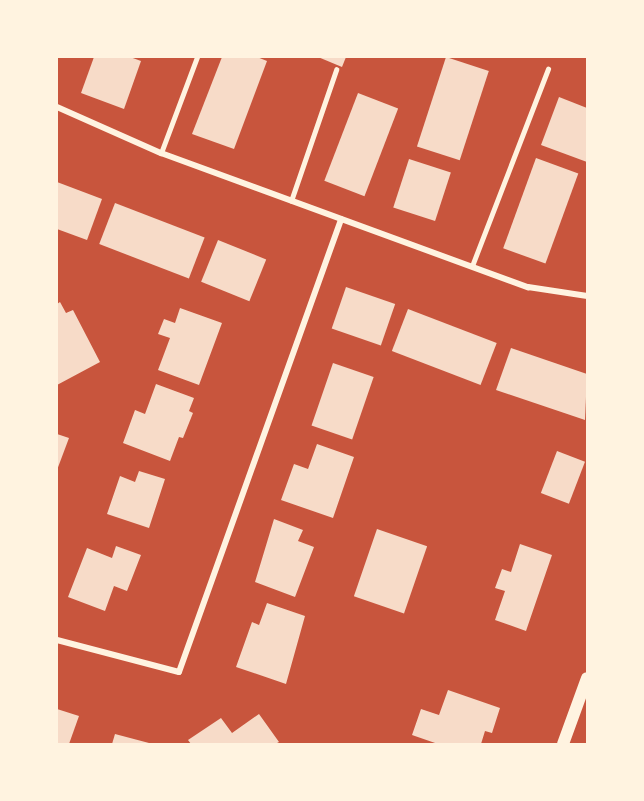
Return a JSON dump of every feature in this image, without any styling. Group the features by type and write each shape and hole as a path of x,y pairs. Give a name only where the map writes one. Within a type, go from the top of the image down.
{"main road":[{"path":"563,744 587,678"}],"street":[{"path":"57,107 161,153 528,287 587,296"},
{"path":"57,640 179,672 341,219"}],"lane":[{"path":"161,153 197,57"},
{"path":"472,266 548,69"},
{"path":"291,201 336,70"}],"building":[{"path":"94,57 130,57 141,61 124,109 81,93"},
{"path":"222,57 257,57 267,61 234,149 192,134"},
{"path":"318,57 346,57 342,67"},
{"path":"446,57 489,71 460,160 417,146"},
{"path":"358,93 398,108 364,196 324,181"},
{"path":"559,97 587,108 587,162 541,145"},
{"path":"536,158 578,173 545,264 503,248"},
{"path":"409,159 451,173 435,221 393,208"},
{"path":"57,182 102,199 87,240 57,229"},
{"path":"115,203 205,237 189,278 99,244"},
{"path":"218,240 266,259 249,301 201,282"},
{"path":"346,287 395,304 381,346 332,329"},
{"path":"60,302 66,313 73,310 100,362 57,385 57,304"},
{"path":"180,308 222,323 199,385 158,370 170,338 158,334 164,319 175,323"},
{"path":"408,309 497,343 481,385 392,351"},
{"path":"511,348 587,374 585,420 496,390"},
{"path":"333,363 374,377 352,439 312,425"},
{"path":"156,384 194,398 189,411 193,413 183,438 179,437 170,461 123,443 135,410 145,414"},
{"path":"57,434 69,438 57,470"},
{"path":"317,444 354,457 333,518 281,500 294,464 308,469"},
{"path":"557,451 585,462 569,504 541,493"},
{"path":"139,471 165,479 149,528 107,514 120,476 135,482"},
{"path":"274,519 303,530 298,541 314,547 295,597 255,582"},
{"path":"377,529 427,546 404,613 354,596"},
{"path":"520,544 552,555 526,631 495,620 505,591 495,588 502,569 511,572"},
{"path":"116,546 141,555 127,591 114,586 105,611 68,597 87,548 112,558"},
{"path":"267,603 305,616 286,684 236,667 252,622 259,625"},
{"path":"448,690 500,708 492,733 485,731 481,744 438,744 412,735 421,709 439,715"},
{"path":"57,709 79,716 69,744 57,744"},
{"path":"259,714 279,742 275,744 191,744 188,740 221,718 232,733"},
{"path":"115,734 149,743 149,744 112,744"}]}
